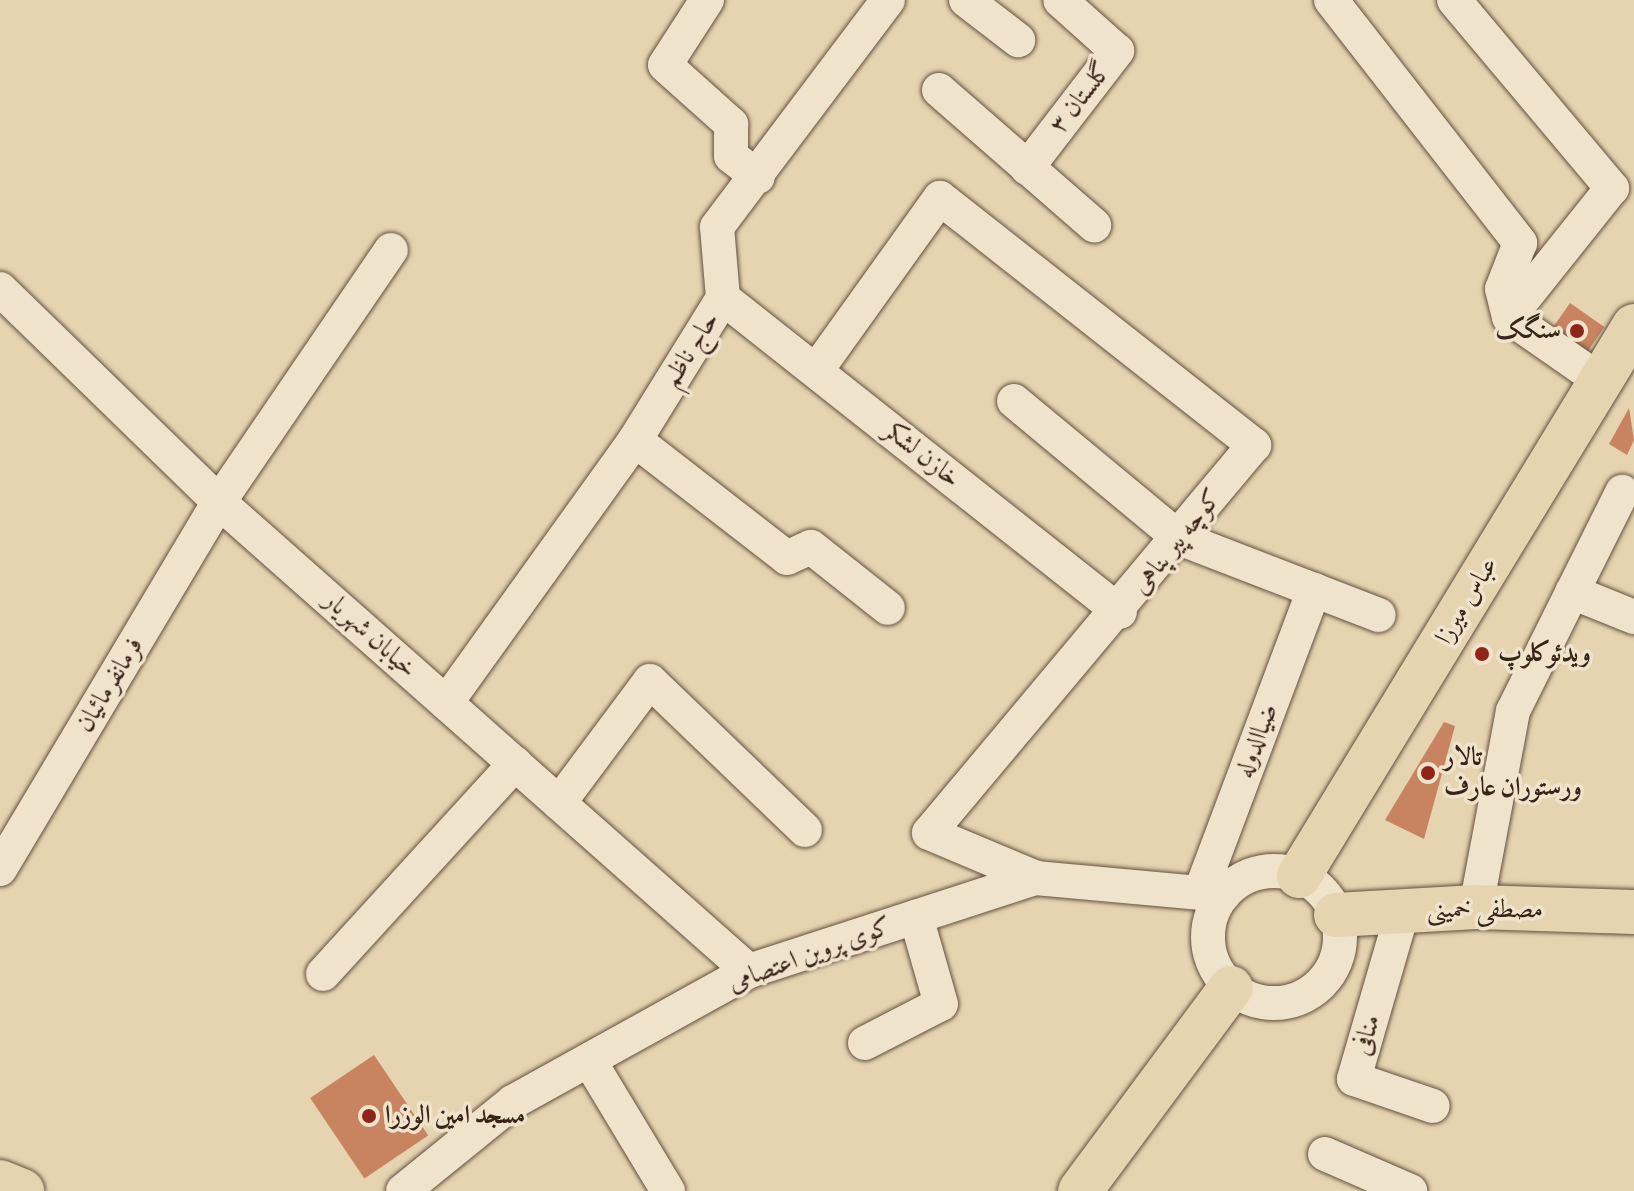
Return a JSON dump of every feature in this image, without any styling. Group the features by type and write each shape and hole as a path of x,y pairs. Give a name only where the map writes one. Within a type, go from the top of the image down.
{"main road":[{"name":"عباس میرزا","path":"1299,876 1634,326"},
{"name":"مصطفی خمینی","path":"1336,915 1476,907 1634,912"},
{"path":"1080,1191 1231,988"},
{"path":"0,1182 22,1191"}],"street":[{"path":"707,0 665,65 731,124 731,156 758,177"},
{"name":"حاج ناظم","path":"446,703 635,440 723,298 717,227 758,177 888,0"},
{"path":"966,0 1018,40"},
{"name":"گلستان ۳","path":"1027,168 1117,51 1060,0"},
{"path":"1331,0 1520,243 1502,289 1509,317 1601,381"},
{"path":"1454,0 1612,188 1509,317"},
{"path":"939,90 1094,225"},
{"name":"کوچه پیر پناهی","path":"816,371 940,198 1254,445 1120,612 929,833 1036,878"},
{"name":"فرمانفرمائیان","path":"0,869 219,502 391,250"},
{"name":"خیابان شهریار","path":"0,289 219,502 749,971"},
{"name":"خازن لشکر","path":"723,298 1120,612"},
{"path":"1014,401 1179,538 1379,615"},
{"path":"635,440 787,558 811,547 888,608"},
{"path":"1476,907 1513,711 1622,492"},
{"name":"ضیاالدوله","path":"1212,894 1314,590"},
{"path":"1572,592 1634,617"},
{"path":"559,803 650,681 805,830"},
{"path":"323,974 515,764"},
{"path":"1256,874 1299,876 1322,891 1336,915 1338,958 1312,992 1271,1004 1231,988 1218,973 1208,936 1212,894 1256,874"},
{"name":"کوی پروین اعتصامی","path":"403,1191 513,1102 749,971 1036,878 1212,894"},
{"name":"منافی","path":"1403,910 1354,1079 1433,1106"},
{"path":"865,1043 941,1004 916,917"},
{"path":"589,1060 668,1191"},
{"path":"1325,1154 1410,1191"}],"building":[{"name":"سنگک","path":"1570,303 1604,327 1583,357 1549,333"},
{"path":"1629,408 1634,440 1627,455 1609,444"},
{"name":"تالار ورستوران عارف","path":"1444,722 1455,726 1424,839 1385,820"},
{"name":"مسجد امین الوزرا","path":"374,1055 428,1135 364,1178 310,1098"}],"place":[{"name":"سنگک","path":"1577,331"},
{"name":"ویدئوکلوپ","path":"1482,654"},
{"name":"تالار ورستوران عارف","path":"1428,773"},
{"name":"مسجد امین الوزرا","path":"369,1116"}]}
